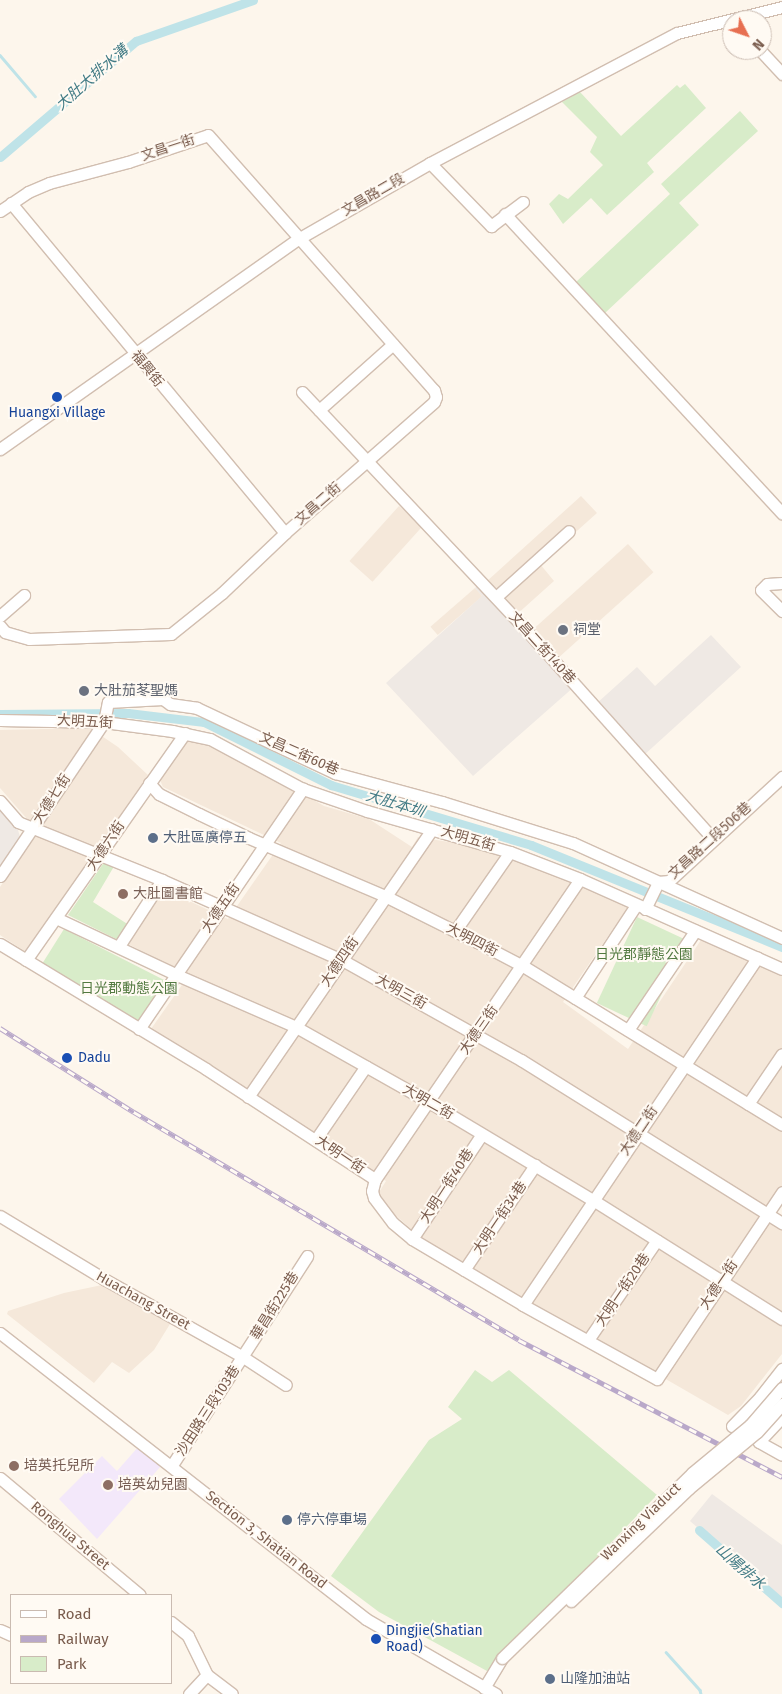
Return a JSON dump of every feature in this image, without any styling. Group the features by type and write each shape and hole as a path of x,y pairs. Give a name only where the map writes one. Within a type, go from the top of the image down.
{"street":[{"name":"文昌路二段","path":"0,450 298,238 430,163 677,33 722,23"},
{"path":"769,60 782,74"},
{"name":"文昌一街","path":"0,211 49,183 128,162 208,135 298,238"},
{"path":"430,163 491,226 522,202"},
{"name":"福興街","path":"12,203 285,533"},
{"path":"505,214 782,514"},
{"name":"文昌二街","path":"0,626 5,632 28,639 171,634 222,593 285,533 434,402 436,397 434,390 298,238"},
{"path":"319,410 394,344"},
{"name":"文昌二街140巷","path":"302,392 496,597 713,839"},
{"path":"496,597 569,531"},
{"path":"782,583 767,584 761,590 782,611"},
{"path":"0,616 24,595"},
{"name":"文昌二街60巷","path":"104,722 108,702 163,699 170,704 197,708 334,772 442,802 573,843 782,938"},
{"name":"大明五街","path":"0,720 104,722 185,733 210,739 303,789 367,811 510,852 580,879 782,969"},
{"name":"大德七街","path":"0,876 104,722"},
{"name":"大德六街","path":"26,960 185,733"},
{"name":"文昌路二段506巷","path":"575,998 658,882 669,881 782,777"},
{"name":"大明四街","path":"149,783 159,794 266,844 385,896 523,966 683,1066 782,1125"},
{"name":"大德五街","path":"139,1029 303,789"},
{"name":"大明三街","path":"0,801 18,822 101,854 342,960 477,1033 782,1223"},
{"name":"大德四街","path":"248,1097 432,829"},
{"path":"455,931 510,852"},
{"name":"大德三街","path":"375,1179 523,966 580,879"},
{"path":"119,946 162,880"},
{"name":"大明二街","path":"56,918 119,946 177,975 296,1027 429,1102 535,1165 782,1319"},
{"path":"628,1030 695,931"},
{"name":"大明一街","path":"0,944 316,1139 375,1179 372,1191 374,1198 393,1222 412,1239 524,1305 658,1379"},
{"name":"大德二街","path":"524,1305 638,1132 757,958"},
{"path":"748,1104 782,1054"},
{"path":"316,1139 366,1066"},
{"name":"大明一街40巷","path":"412,1239 482,1134"},
{"name":"大明一街34巷","path":"464,1270 535,1165"},
{"name":"大德一街","path":"658,1379 782,1192"},
{"name":"Huachang Street","path":"0,1216 104,1279 243,1357 286,1385"},
{"name":"大明一街20巷","path":"588,1340 656,1240"},
{"name":"華昌街225巷","path":"243,1357 307,1256"},
{"name":"Section 3, Shatian Road","path":"0,1333 172,1465 366,1618 496,1694"},
{"name":"沙田路三段103巷","path":"172,1465 243,1357"},
{"path":"732,1426 760,1397 782,1369"},
{"name":"Wanxing Viaduct","path":"504,1660 692,1473 750,1425 782,1388"},
{"path":"760,1397 782,1417 759,1442 782,1454"},
{"name":"Wanxing Viaduct","path":"504,1660 688,1489 757,1432 782,1404"},
{"name":"Ronghua Street","path":"0,1478 139,1594"},
{"path":"172,1623 188,1636 207,1676 232,1694"},
{"path":"484,1688 504,1660"},
{"path":"189,1694 207,1676"}],"shaded area":[{"path":"581,496 597,513 540,564 554,581 515,616 486,582"},
{"path":"399,506 422,527 373,582 349,561"},
{"path":"628,544 653,572 555,661 530,632"},
{"path":"482,582 575,686 473,776 386,683 482,596 475,588"},
{"path":"475,588 482,596 438,635 430,627"},
{"path":"711,635 741,667 643,756 596,704 637,667 655,686"},
{"path":"90,728 118,747 148,775 26,952 0,935 0,887 42,824 28,820 0,788 0,730"},
{"path":"193,739 271,775 324,806 369,819 412,847 418,837 461,844 527,864 585,886 628,907 563,1002 628,1049 701,940 782,974 782,1188 761,1215 782,1230 782,1354 741,1406 728,1415 560,1318 451,1258 421,1238 381,1202 378,1194 386,1181 218,1070 151,1029 189,975 128,944 161,888 228,919 281,843 163,787 160,780 182,745"},
{"path":"0,811 18,830 20,837 0,868"},
{"path":"102,1285 170,1324 154,1350 129,1373 112,1362 94,1383 7,1314 8,1311 64,1293"},
{"name":"培英幼兒園","path":"139,1446 161,1466 97,1539 59,1499 102,1456 117,1471"},
{"path":"712,1494 782,1545 782,1602 690,1521"}],"green space":[{"path":"685,84 706,108 647,163 654,172 607,215 591,198 563,224 549,204 559,194 568,199 603,165 590,152 597,137 562,102 580,92 621,136 677,85 680,88"},
{"path":"740,111 758,131 679,203 699,225 605,313 576,282 670,194 661,184"},
{"path":"107,858 116,863 93,902 129,925 120,941 68,915"},
{"name":"日光郡靜態公園","path":"637,917 687,940 647,1026 597,1003"},
{"name":"日光郡動態公園","path":"64,929 168,982 141,1023 42,964"},
{"path":"475,1370 492,1382 509,1370 657,1495 487,1671 379,1612 331,1576 429,1440 462,1419 448,1407"}],"waterway":[{"name":"大肚大排水溝","path":"0,157 136,41 253,0"},
{"path":"0,55 35,96"},
{"name":"大肚本圳","path":"0,714 128,713 204,722 331,785 531,845 782,947"},
{"name":"山陽排水","path":"699,1530 782,1603"},
{"path":"666,1652 700,1690 701,1694"}],"railway":[{"path":"0,1028 134,1112 519,1340 782,1477"}],"place":[{"name":"Huangxi Village","path":"57,397"},
{"name":"祠堂","path":"563,630"},
{"name":"大肚茄苳聖媽","path":"84,691"},
{"name":"大肚區廣停五","path":"153,838"},
{"name":"大肚圖書館","path":"123,894"},
{"name":"Dadu","path":"67,1058"},
{"name":"培英托兒所","path":"14,1466"},
{"name":"培英幼兒園","path":"108,1485"},
{"name":"停六停車場","path":"287,1520"},
{"name":"Dingjie(Shatian Road)","path":"376,1639"},
{"name":"山隆加油站","path":"550,1679"}]}
